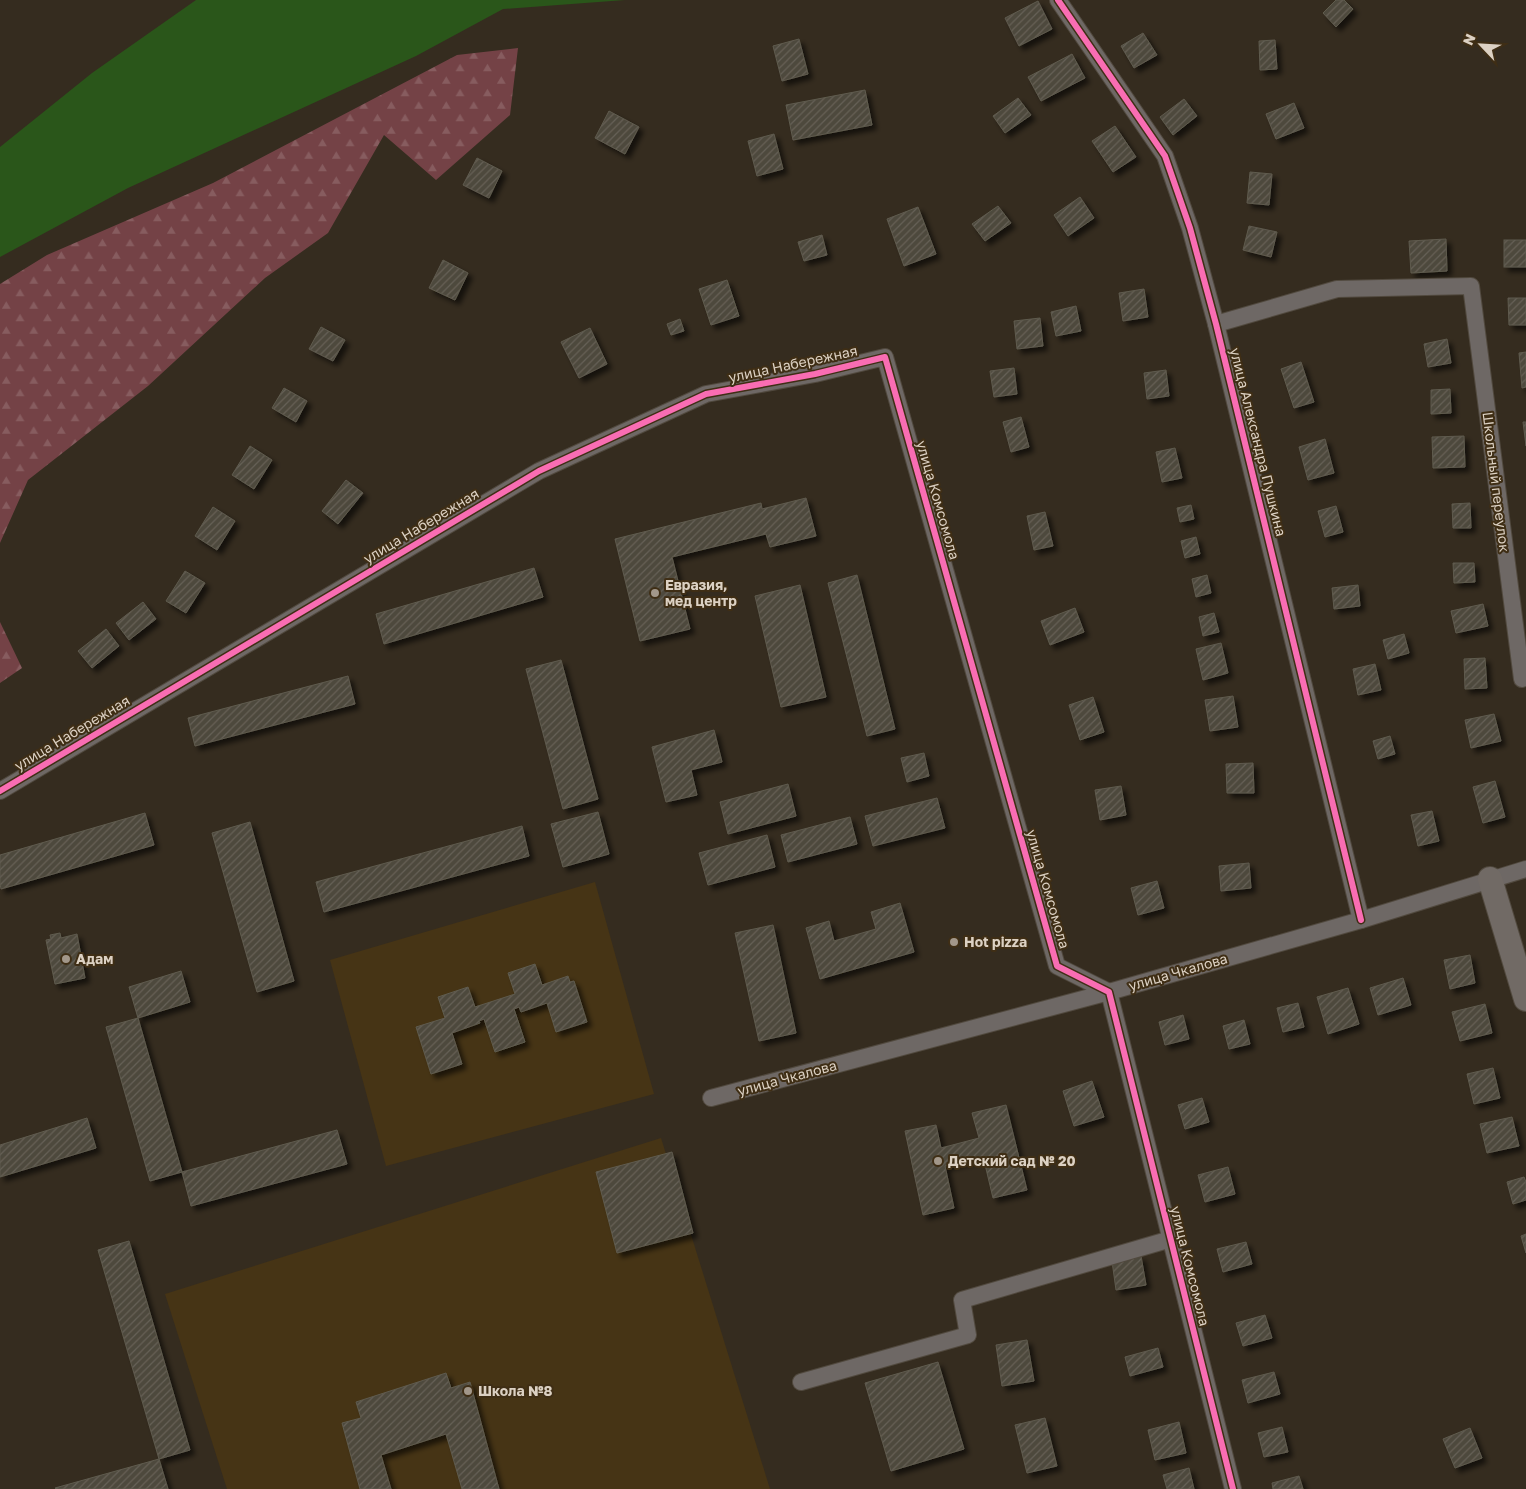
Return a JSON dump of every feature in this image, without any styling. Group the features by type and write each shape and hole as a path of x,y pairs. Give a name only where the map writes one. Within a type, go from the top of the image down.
{"street":[{"name":"улица Александра Пушкина","path":"1058,0 1165,156 1190,228 1216,324 1361,920"},
{"name":"Школьный переулок","path":"1216,324 1337,288 1471,286 1522,678"},
{"name":"улица Набережная","path":"0,791 539,471 706,394 815,374 885,357"},
{"name":"улица Комсомола","path":"885,357 1057,966 1109,992 1233,1489"},
{"name":"улица Чкалова","path":"711,1098 1109,992 1361,920 1526,869"},
{"path":"1490,879 1526,999"},
{"path":"801,1382 968,1335 962,1300 1171,1239"}],"shaded area":[{"path":"196,0 625,0 503,9 416,56 128,188 0,257 0,147 92,73"},
{"path":"595,882 654,1094 386,1166 330,960"},
{"name":"Школа №8","path":"661,1138 770,1489 227,1489 165,1294"}],"green space":[{"path":"518,48 510,115 436,180 384,135 328,233 265,278 148,386 28,480 0,543 0,284 47,255 213,183 457,55"},
{"path":"0,622 22,668 0,683"}],"building":[{"path":"1336,0 1344,0 1353,9 1336,27 1323,13"},
{"path":"1038,1 1052,29 1019,46 1005,18"},
{"path":"1143,33 1157,55 1134,68 1121,46"},
{"path":"799,39 808,74 782,81 773,46"},
{"path":"1275,40 1277,69 1260,70 1259,41"},
{"path":"1072,54 1085,78 1041,101 1028,77"},
{"path":"865,90 872,125 793,140 786,105"},
{"path":"1018,98 1031,115 1005,133 993,116"},
{"path":"1184,99 1197,116 1173,135 1160,117"},
{"path":"1294,103 1304,128 1276,139 1266,114"},
{"path":"609,111 639,127 625,154 595,138"},
{"path":"1115,126 1136,157 1113,172 1092,141"},
{"path":"774,134 783,169 757,176 748,141"},
{"path":"477,158 502,171 489,198 463,185"},
{"path":"1250,172 1272,174 1269,205 1247,203"},
{"path":"1080,197 1094,218 1068,236 1054,215"},
{"path":"998,206 1011,223 985,241 972,224"},
{"path":"918,207 936,254 904,266 887,219"},
{"path":"1249,226 1277,232 1271,257 1243,250"},
{"path":"822,235 827,255 804,261 798,242"},
{"path":"1446,239 1447,271 1411,273 1409,241"},
{"path":"1504,240 1526,240 1526,267 1504,267"},
{"path":"443,260 468,273 455,300 429,288"},
{"path":"727,280 739,316 711,325 699,289"},
{"path":"1144,289 1148,317 1123,321 1119,293"},
{"path":"1508,298 1526,298 1526,325 1509,325"},
{"path":"1076,306 1081,331 1056,336 1051,312"},
{"path":"1040,318 1043,346 1017,349 1014,321"},
{"path":"680,319 684,331 671,335 667,324"},
{"path":"321,327 345,340 333,361 309,349"},
{"path":"590,328 607,364 579,378 561,342"},
{"path":"1447,339 1451,363 1428,367 1424,344"},
{"path":"1526,352 1526,387 1522,388 1519,353"},
{"path":"1301,362 1314,402 1294,408 1281,369"},
{"path":"1014,368 1017,394 994,397 990,371"},
{"path":"1166,370 1169,396 1147,399 1144,373"},
{"path":"284,388 307,401 296,422 272,408"},
{"path":"1450,389 1451,413 1431,414 1431,390"},
{"path":"1021,417 1029,447 1011,452 1003,422"},
{"path":"1523,422 1526,422 1526,446"},
{"path":"1464,436 1465,467 1433,468 1432,437"},
{"path":"1325,439 1334,473 1308,480 1299,447"},
{"path":"250,446 272,460 254,489 232,475"},
{"path":"1175,448 1182,478 1162,482 1156,452"},
{"path":"346,480 363,493 338,524 322,511"},
{"name":"Евразия, мед центр","path":"806,498 816,536 770,547 766,534 672,557 690,629 640,641 615,539 761,503 762,509"},
{"path":"1470,503 1471,528 1453,528 1452,504"},
{"path":"1191,505 1194,519 1180,522 1177,508"},
{"path":"1336,506 1343,532 1325,537 1318,511"},
{"path":"213,507 235,521 217,550 195,536"},
{"path":"1045,512 1053,546 1034,550 1027,516"},
{"path":"1196,537 1200,554 1185,558 1181,541"},
{"path":"1453,563 1474,563 1475,582 1454,583"},
{"path":"534,568 543,597 384,644 376,614"},
{"path":"185,571 205,583 186,613 166,601"},
{"path":"857,575 895,729 867,736 828,583"},
{"path":"1207,575 1211,593 1196,597 1192,579"},
{"path":"800,585 826,697 781,707 755,596"},
{"path":"1358,585 1360,606 1334,609 1332,588"},
{"path":"143,602 156,619 129,640 116,623"},
{"path":"1483,604 1488,626 1456,633 1451,611"},
{"path":"1075,608 1084,632 1050,645 1041,621"},
{"path":"1214,613 1219,632 1203,636 1199,617"},
{"path":"106,629 119,646 92,668 78,651"},
{"path":"1404,634 1409,653 1388,659 1383,640"},
{"path":"1221,643 1228,673 1203,680 1196,649"},
{"path":"1485,658 1487,688 1465,689 1464,659"},
{"path":"561,660 598,799 563,809 526,669"},
{"path":"1375,664 1381,690 1358,695 1353,669"},
{"path":"348,676 355,704 195,746 188,718"},
{"path":"1233,696 1238,727 1210,731 1205,700"},
{"path":"1093,697 1104,732 1080,740 1069,705"},
{"path":"1494,714 1501,741 1471,748 1465,720"},
{"path":"714,730 722,762 691,770 697,795 666,802 652,747"},
{"path":"1390,736 1395,754 1378,759 1373,741"},
{"path":"924,753 929,776 907,782 901,758"},
{"path":"1253,763 1254,793 1227,793 1226,764"},
{"path":"1495,781 1505,817 1483,823 1473,787"},
{"path":"788,784 796,816 728,834 720,802"},
{"path":"1121,786 1126,815 1100,820 1095,790"},
{"path":"937,798 945,828 873,846 865,816"},
{"path":"1432,811 1439,841 1418,846 1411,815"},
{"path":"598,812 609,854 563,867 551,824"},
{"path":"145,813 154,845 1,889 0,855"},
{"path":"850,817 857,844 788,862 781,835"},
{"path":"250,822 294,981 257,992 212,833"},
{"path":"522,826 529,856 324,912 316,882"},
{"path":"767,835 775,867 708,885 699,853"},
{"path":"1249,863 1251,888 1221,891 1219,866"},
{"path":"1157,881 1164,908 1138,915 1131,888"},
{"path":"900,903 914,952 820,979 806,928 829,921 834,941 876,929 871,912"},
{"path":"773,925 796,1033 759,1041 735,933"},
{"name":"Адам","path":"60,933 61,938 77,934 85,978 55,984 46,940 51,939 50,935"},
{"path":"1470,955 1475,983 1450,989 1444,960"},
{"path":"535,964 542,985 568,976 570,982 574,981 587,1022 556,1032 547,1003 521,1012 519,1007 514,1009 525,1042 495,1052 484,1019 479,1021 480,1023 452,1033 462,1064 431,1074 416,1027 445,1018 438,997 468,987 475,1007 515,994 508,973"},
{"path":"181,971 190,1002 138,1018 129,987"},
{"path":"1403,978 1411,1005 1378,1015 1370,988"},
{"path":"1348,988 1359,1024 1328,1034 1317,997"},
{"path":"1298,1003 1304,1027 1283,1032 1277,1008"},
{"path":"1485,1004 1492,1033 1460,1041 1452,1012"},
{"path":"1183,1015 1189,1039 1165,1045 1159,1022"},
{"path":"138,1018 182,1172 150,1181 106,1027"},
{"path":"1244,1020 1250,1044 1229,1049 1223,1026"},
{"path":"1493,1068 1500,1098 1474,1104 1467,1074"},
{"path":"1092,1081 1104,1117 1074,1126 1063,1091"},
{"path":"1202,1098 1209,1122 1185,1129 1178,1105"},
{"name":"Детский сад № 20","path":"1006,1105 1027,1190 993,1198 983,1156 945,1166 954,1208 923,1215 905,1131 936,1125 941,1148 979,1138 972,1113"},
{"path":"1512,1117 1519,1146 1487,1153 1480,1124"},
{"path":"87,1118 96,1148 0,1177 0,1145"},
{"path":"337,1130 347,1164 191,1206 182,1172"},
{"path":"672,1152 693,1233 617,1253 596,1172"},
{"path":"1228,1167 1235,1194 1205,1202 1198,1175"},
{"path":"1524,1177 1526,1182 1526,1200 1513,1204 1507,1182"},
{"path":"1526,1234 1526,1253 1521,1236"},
{"path":"129,1241 190,1450 159,1459 98,1250"},
{"path":"1246,1242 1252,1264 1223,1272 1217,1249"},
{"path":"1141,1256 1146,1285 1116,1290 1112,1261"},
{"path":"1265,1315 1272,1338 1243,1346 1236,1323"},
{"path":"1027,1340 1034,1381 1002,1386 996,1345"},
{"path":"1158,1348 1163,1367 1130,1376 1125,1357"},
{"path":"938,1362 964,1449 891,1471 865,1383"},
{"path":"1274,1372 1280,1394 1248,1403 1242,1380"},
{"path":"446,1373 451,1388 470,1382 499,1489 462,1489 446,1434 381,1455 391,1489 360,1489 342,1423 361,1418 356,1402"},
{"path":"1045,1418 1057,1466 1027,1473 1015,1425"},
{"path":"1179,1422 1186,1453 1155,1460 1148,1430"},
{"path":"1282,1427 1288,1452 1264,1457 1258,1433"},
{"path":"1470,1428 1482,1458 1455,1468 1443,1439"},
{"path":"159,1459 168,1489 55,1488"},
{"path":"1189,1468 1194,1489 1167,1489 1163,1475"},
{"path":"1299,1476 1303,1489 1273,1489 1272,1483"}],"cycle path":[{"path":"1058,0 1165,156 1190,228 1216,324 1361,920"},
{"path":"0,791 539,471 706,394 815,374 885,357 1057,966 1109,992 1233,1489"}],"place":[{"name":"Евразия, мед центр","path":"655,593"},
{"name":"Hot pizza","path":"954,942"},
{"name":"Адам","path":"66,959"},
{"name":"Детский сад № 20","path":"938,1161"},
{"name":"Школа №8","path":"468,1391"}]}
